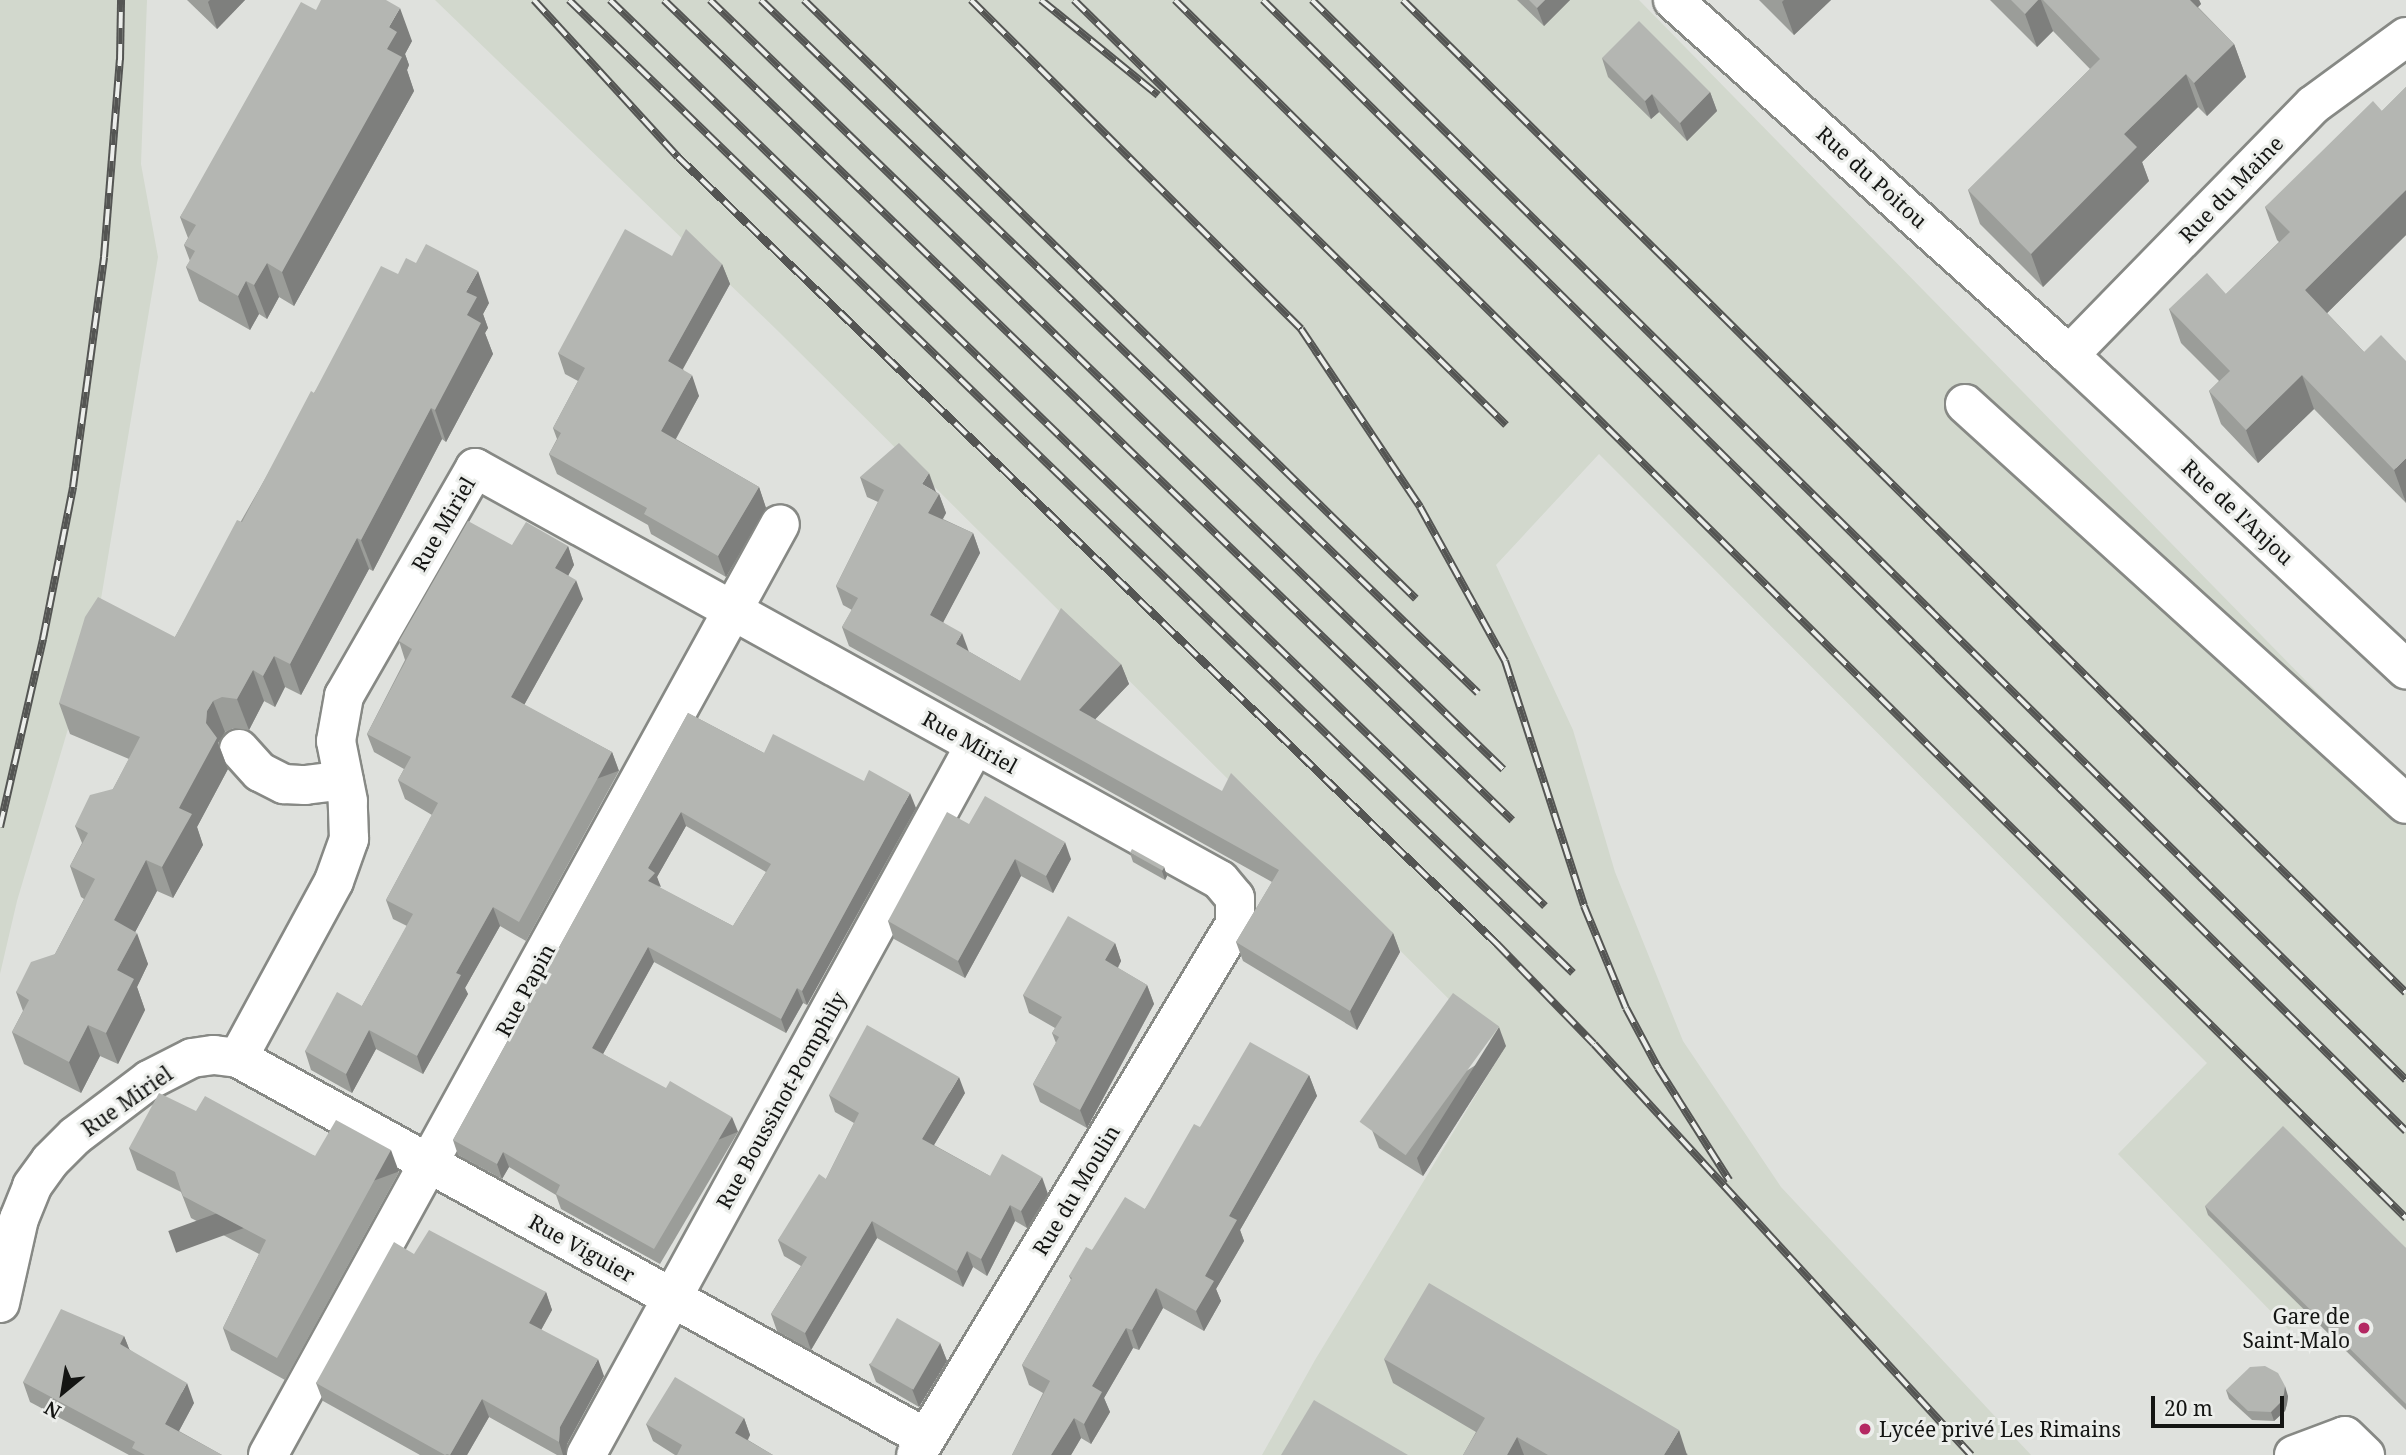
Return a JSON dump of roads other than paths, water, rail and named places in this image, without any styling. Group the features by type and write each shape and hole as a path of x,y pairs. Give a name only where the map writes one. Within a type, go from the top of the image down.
{"street":[{"name":"Rue du Poitou","path":"1673,0 2069,355"},
{"name":"Rue du Maine","path":"2069,355 2313,105 2406,37"},
{"name":"Rue de l'Anjou","path":"2069,355 2406,669"},
{"path":"1965,404 2406,804"},
{"name":"Rue Miriel","path":"0,1303 19,1219 32,1186 50,1161 75,1136 149,1080 192,1058 214,1055 238,1058 246,1038 334,881 349,839 348,801 336,741 344,696 475,468 1220,880 1235,898 1235,924"},
{"name":"Rue Papin","path":"268,1455 431,1164 779,524"},
{"name":"Rue Boussinot-Pomphily","path":"586,1455 975,745"},
{"path":"239,749 260,772 284,784 318,784 344,780"},
{"name":"Rue du Moulin","path":"921,1447 1235,924"},
{"name":"Rue Viguier","path":"238,1058 673,1299 921,1447"},
{"path":"2294,1455 2345,1436 2365,1455"}],"railway":[{"path":"0,827 43,639 73,487 104,257 120,60 121,0"},
{"path":"534,0 678,157 1497,944 1594,1044 1971,1455"},
{"path":"569,0 1573,973"},
{"path":"610,0 1545,906"},
{"path":"664,0 1512,820"},
{"path":"710,0 1503,769"},
{"path":"761,0 1478,693"},
{"path":"804,0 1416,599"},
{"path":"971,0 1301,329 1420,507 1505,661 1584,906 1626,1008 1658,1068 1729,1180"},
{"path":"1041,0 1158,95"},
{"path":"1074,0 1506,425"},
{"path":"1175,0 2406,1218"},
{"path":"1263,0 2406,1131"},
{"path":"1312,0 2406,1080"},
{"path":"1403,0 2406,993"}],"place":[{"name":"Gare de Saint-Malo","path":"2364,1328"},
{"name":"Lycée privé Les Rimains","path":"1865,1429"}]}
